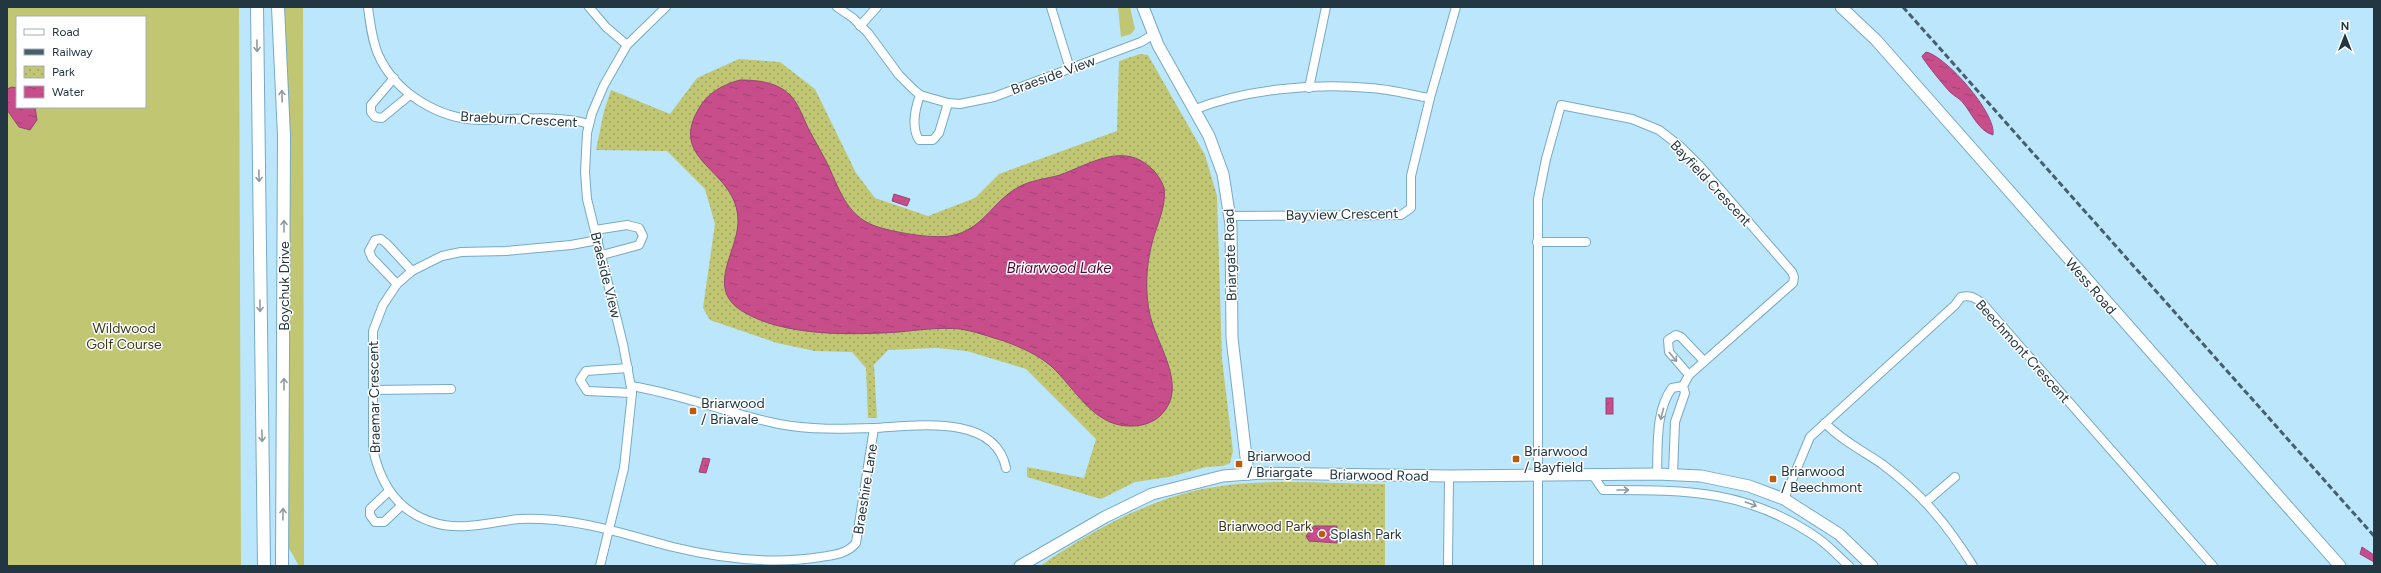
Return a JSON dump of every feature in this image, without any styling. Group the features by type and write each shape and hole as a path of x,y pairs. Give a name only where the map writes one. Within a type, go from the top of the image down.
{"main road":[{"name":"Boychuk Drive","path":"257,7 264,566"},
{"name":"Boychuk Drive","path":"278,7 284,136 282,566"},
{"path":"282,553 288,566"}],"street":[{"name":"Braeburn Crescent","path":"368,7 374,40 379,55 394,78 410,95 447,114 478,120 566,119 589,124"},
{"path":"588,7 606,27 627,45"},
{"name":"Braeside View","path":"600,566 624,468 632,389 588,200 585,172 589,124 604,85 627,45 666,7"},
{"name":"Braeside View","path":"837,7 860,26 899,75 920,95 948,103 960,104 994,97 1141,42 1154,34"},
{"path":"860,26 877,7"},
{"path":"1051,7 1070,69"},
{"name":"Briargate Road","path":"1143,7 1154,34 1217,152 1231,216 1232,338 1248,474"},
{"path":"1309,88 1326,7"},
{"path":"1194,110 1221,99 1309,88 1371,88 1430,98 1456,7"},
{"name":"Wess Road","path":"1840,7 1876,40 2340,566"},
{"path":"394,78 371,105 371,112 375,117 382,118 410,95"},
{"path":"920,95 916,106 914,132 919,140 933,140 939,133 948,103"},
{"name":"Bayview Crescent","path":"1231,216 1401,215 1411,208 1411,176 1430,98"},
{"name":"Bayfield Crescent","path":"1538,566 1538,199 1546,159 1562,105 1632,119 1659,130 1681,147 1700,166 1786,265 1794,278 1793,283 1689,375 1683,386 1685,393 1675,422 1673,440 1673,474"},
{"path":"595,230 627,225 639,228 643,236 639,245 602,255"},
{"path":"397,284 372,258 369,251 375,240 381,239 387,244 412,271"},
{"name":"Braemar Crescent","path":"598,240 571,245 513,251 461,252 442,256 412,271 397,284 383,305 373,331 372,449 377,467 389,491 402,505 427,520 447,526 464,526 521,519 548,520 582,524 609,530"},
{"path":"1537,242 1586,242"},
{"name":"Beechmont Crescent","path":"1784,498 1810,437 1950,310 1961,297 1974,296 2213,566"},
{"path":"1689,375 1669,352 1668,340 1676,335 1681,337 1704,361"},
{"name":"Braeshire Lane","path":"609,530 709,555 746,560 814,558 851,549 856,543 874,428 802,427 780,424 661,391 632,389 587,391 580,380 586,371 628,368"},
{"name":"Bayfield Crescent","path":"1657,474 1660,419 1672,388 1683,386"},
{"path":"372,390 451,389"},
{"path":"1825,423 1832,431 1882,464 1927,501 1973,566"},
{"path":"874,428 949,426 980,435 994,445 1004,457 1006,468"},
{"name":"Briarwood Road","path":"1020,566 1105,517 1152,494 1191,483 1248,474 1449,476 1538,473 1673,474 1725,480 1784,498 1839,534 1872,566"},
{"path":"1592,474 1603,490 1703,492 1748,503 1788,520 1820,540 1849,566"},
{"path":"1448,566 1449,476"},
{"path":"1927,501 1955,477"},
{"path":"389,491 370,509 370,515 375,522 384,522 402,505"}],"green space":[{"name":"Wildwood Golf Course","path":"7,7 239,7 241,566 7,566"},
{"path":"284,7 303,7 304,566 299,566 289,548 289,122"},
{"path":"1118,7 1130,7 1135,29 1131,34 1121,37"},
{"path":"1140,54 1148,55 1205,155 1217,196 1222,359 1233,451 1230,463 1223,466 1206,467 1169,477 1135,482 1101,499 1027,477 1027,467 1084,478 1096,439 1026,369 967,351 937,348 888,350 874,365 877,418 868,418 866,368 852,352 815,351 777,343 710,320 703,308 715,224 705,189 667,151 596,150 604,111 611,90 670,114 697,78 739,59 780,62 815,89 856,173 875,198 928,216 975,198 999,174 1117,131 1119,61"},
{"name":"Briarwood Park","path":"1267,482 1385,484 1385,566 1040,566 1077,542 1116,520 1156,503 1198,490 1221,486"}],"water":[{"path":"1926,52 1935,56 1957,74 1968,87 1987,114 1992,126 1993,135 1984,130 1976,122 1963,102 1950,92 1934,74 1922,56"},
{"name":"Briarwood Lake","path":"740,80 760,81 779,87 793,98 844,199 857,215 865,221 891,231 933,237 950,236 961,233 979,222 1008,194 1022,185 1060,175 1107,157 1130,157 1141,161 1152,169 1164,188 1164,203 1149,255 1147,272 1147,298 1150,315 1169,366 1172,379 1172,392 1169,404 1161,415 1152,422 1137,426 1119,425 1107,421 1087,405 1051,366 1040,358 1010,343 971,331 945,328 899,332 840,334 798,330 778,326 742,311 731,302 726,292 724,281 726,269 737,233 738,221 735,203 728,189 697,155 692,142 691,128 698,110 710,94 727,84"},
{"path":"12,87 16,88 16,108 35,108 37,120 30,130 19,127 7,110 7,89"},
{"path":"894,194 910,199 907,206 892,201"},
{"path":"1606,398 1613,398 1613,414 1606,414"},
{"path":"703,458 710,459 706,473 699,472"},
{"name":"Splash Park","path":"1314,526 1337,526 1337,543 1309,541 1306,536"},
{"path":"2362,547 2374,555 2374,562 2360,554"}],"railway":[{"path":"1903,7 2374,536"}],"place":[{"name":"Briarwood / Briavale","path":"693,411"},
{"name":"Briarwood / Bayfield","path":"1516,459"},
{"name":"Briarwood / Briargate","path":"1239,464"},
{"name":"Briarwood / Beechmont","path":"1773,479"},
{"name":"Splash Park","path":"1322,534"}]}
